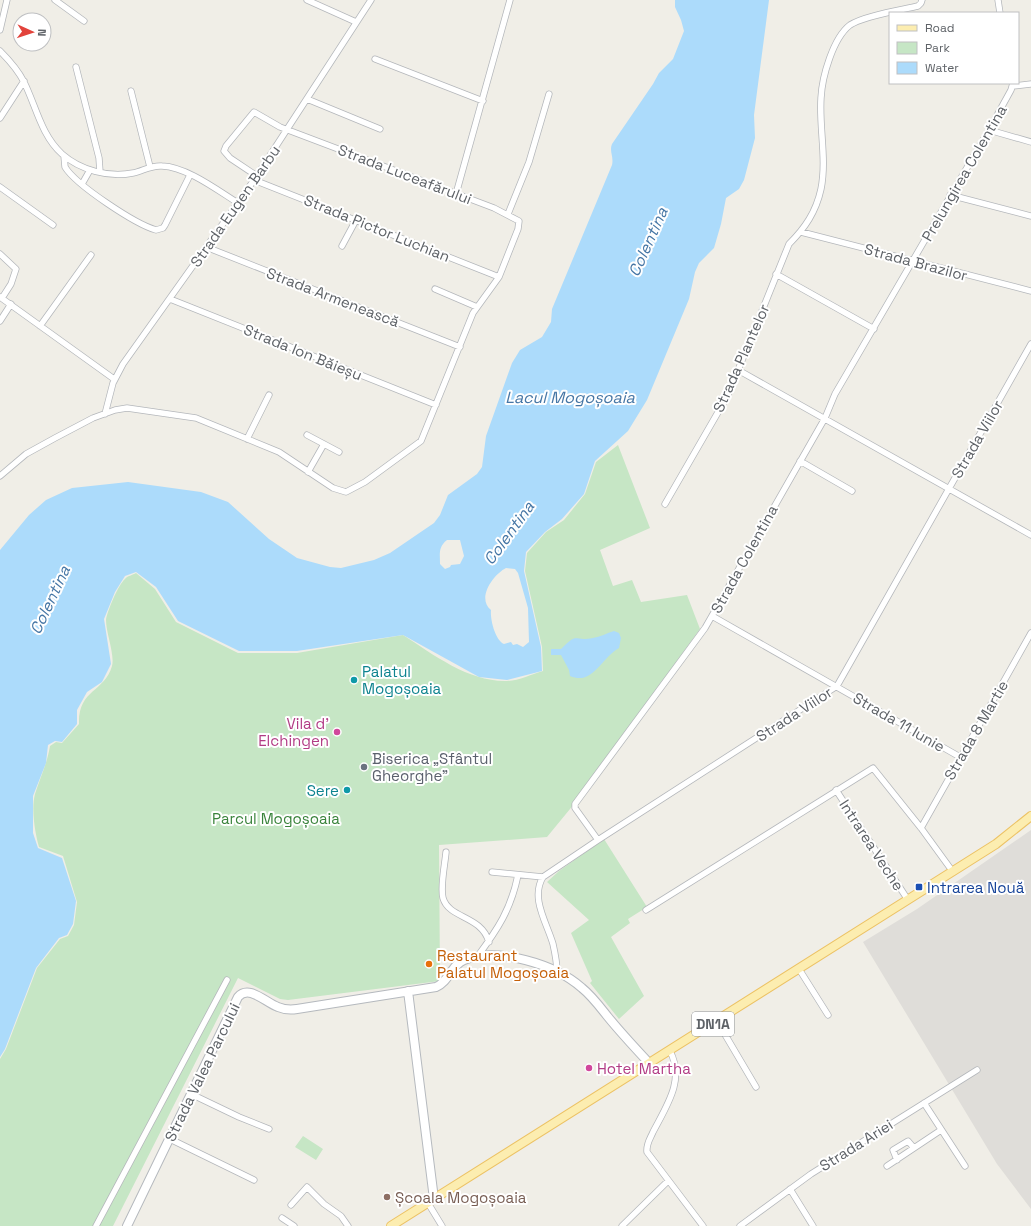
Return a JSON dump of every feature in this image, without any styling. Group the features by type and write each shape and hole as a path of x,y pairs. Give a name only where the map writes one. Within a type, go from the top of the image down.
{"main road":[{"name":"DN1A","path":"391,1226 953,872 996,844 1031,816"}],"street":[{"path":"0,30 2,9 7,0"},
{"path":"55,0 84,21"},
{"path":"307,0 356,22"},
{"name":"Strada Eugen Barbu","path":"105,414 114,379 123,364 288,130 370,0"},
{"path":"456,194 510,0"},
{"name":"Strada Plantelor","path":"908,11 918,6 922,0"},
{"path":"998,0 1000,12"},
{"name":"Strada Plantelor","path":"665,504 728,395 789,244 810,220 823,176 821,97 832,53 837,42 840,36 851,25 889,16"},
{"path":"0,51 24,81 46,134 64,156 90,170 114,175 133,173 150,167 169,167 190,175 238,202"},
{"path":"375,59 483,101"},
{"path":"76,67 99,158 100,172"},
{"path":"0,118 24,81"},
{"path":"1013,85 1031,84"},
{"name":"Prelungirea Colentina","path":"913,262 950,195 989,130 1013,85"},
{"path":"131,91 150,167"},
{"path":"508,214 529,162 549,94"},
{"path":"307,99 380,129"},
{"name":"Strada Luceafărului","path":"255,178 225,154 224,149 254,112 273,124 516,218 519,223 500,277"},
{"path":"989,130 1031,142"},
{"path":"64,156 65,167 68,172 82,184 136,222 156,230 163,228 165,225 190,175"},
{"path":"82,184 90,170"},
{"name":"Strada Pictor Luchian","path":"255,178 500,277"},
{"path":"0,187 52,225"},
{"path":"950,195 1031,216"},
{"path":"342,246 356,220"},
{"name":"Strada Brazilor","path":"801,232 913,262 1031,291"},
{"name":"Strada Armenească","path":"206,248 460,348"},
{"path":"0,254 16,269 11,284 1,298 114,379"},
{"path":"40,326 91,255"},
{"name":"Strada Colentina","path":"598,840 576,808 575,804 712,616 824,418 835,394 913,262"},
{"path":"776,274 874,330"},
{"path":"0,476 26,454 105,414 127,408 196,418 279,452 339,491 346,492 352,490 421,441 476,307 500,277"},
{"path":"435,290 476,307"},
{"name":"Strada Ion Băieșu","path":"170,299 436,405"},
{"path":"0,321 11,304"},
{"name":"Strada Viilor","path":"543,877 837,686 1031,344"},
{"path":"738,370 1031,535"},
{"path":"247,439 269,396"},
{"path":"307,434 339,452"},
{"path":"308,472 324,444"},
{"path":"800,460 852,492"},
{"name":"Strada 11 Iunie","path":"712,616 960,757"},
{"name":"Strada 8 Martie","path":"921,828 1031,633"},
{"path":"646,910 873,768 921,828 953,872"},
{"name":"Intrarea Veche","path":"836,790 908,900"},
{"path":"446,852 442,894 445,903 462,917 479,926 483,930 489,942"},
{"path":"492,872 543,877 539,886 540,906 552,943 557,972"},
{"path":"476,958 489,942 509,909 518,875"},
{"name":"Strada Valea Parcului","path":"128,1226 238,996 244,992 250,992 279,1008 290,1010 440,986 458,964 476,958 509,957 557,972 582,988 649,1063"},
{"path":"799,969 828,1015"},
{"path":"96,1226 227,980"},
{"path":"408,992 431,1201 442,1226"},
{"path":"717,1021 756,1087"},
{"path":"670,1050 676,1065 676,1079 667,1105 647,1146 649,1155 703,1226"},
{"name":"Strada Ariei","path":"740,1226 790,1189 977,1070"},
{"path":"191,1094 239,1117 269,1129"},
{"path":"924,1103 965,1166"},
{"path":"887,1166 941,1130"},
{"path":"170,1139 254,1180"},
{"path":"897,1160 893,1150 908,1141 914,1148"},
{"path":"622,1226 668,1181"},
{"path":"291,1205 307,1187 324,1204 341,1216 348,1226"},
{"path":"790,1189 813,1226"},
{"path":"282,1218 294,1226"}],"shaded area":[{"path":"1031,830 1031,1209 997,1164 863,942 917,909"}],"green space":[{"name":"Parcul Mogoșoaia","path":"618,445 650,528 600,550 613,586 632,580 641,602 687,595 700,629 570,809 547,837 439,845 440,981 288,1000 280,999 238,978 113,1226 0,1226 0,1059 6,1049 37,968 60,939 68,936 74,925 77,902 63,856 39,847 33,814 35,794 50,746 56,742 62,743 79,724 83,704 87,697 103,682 112,666 113,661 106,620 113,599 122,582 127,577 136,573 155,589 176,622 238,653 297,653 403,635 452,666 479,677 507,681 520,679 543,671 542,647 525,571 527,553 546,532 564,520 585,494 596,462"},
{"path":"604,839 647,907 628,919 630,923 611,937 644,996 619,1019 590,983 592,981 571,933 589,920 547,882 559,871"},
{"path":"303,1136 323,1149 316,1160 295,1147"}],"water":[{"name":"Lacul Mogoșoaia","path":"675,0 769,0 754,115 755,138 744,180 739,189 726,198 721,224 714,248 699,263 695,272 689,299 647,400 628,431 595,461 584,494 562,519 545,532 526,552 524,571 541,647 542,671 507,680 479,677 403,635 297,651 239,651 178,621 156,587 136,572 125,576 115,592 104,619 111,664 102,682 87,692 77,710 77,724 62,742 55,741 48,745 46,763 33,796 33,833 38,848 62,858 76,901 73,924 67,935 59,938 36,968 5,1049 0,1057 0,550 29,515 46,500 72,488 128,482 201,492 228,502 269,539 297,558 330,567 341,568 374,560 390,553 434,523 440,515 448,495 477,474 482,467 486,436 512,363 520,350 542,337 551,322 552,309 612,165 612,144 659,73 673,59 684,31 675,7","holes":["447,540 460,540 464,556 460,564 451,565 445,569 440,564 440,554 442,545","506,568 515,569 518,573 528,608 529,642 523,647 517,644 513,645 511,642 504,644 501,642 492,624 491,610 485,599 488,587 496,575"]},
{"path":"614,631 619,633 621,638 619,648 613,652 596,670 585,677 578,678 570,676 569,670 561,655 551,655 551,649 561,649 573,639 593,638"}],"place":[{"name":"Palatul Mogoșoaia","path":"354,680"},
{"name":"Vila d' Elchingen","path":"337,732"},
{"name":"Biserica „Sfântul Gheorghe”","path":"364,767"},
{"name":"Sere","path":"347,790"},
{"name":"Intrarea Nouă","path":"919,887"},
{"name":"Restaurant Palatul Mogoșoaia","path":"429,964"},
{"name":"Hotel Martha","path":"589,1068"},
{"name":"Școala Mogoșoaia","path":"387,1197"}],"water label":[{"name":"Colentina","path":"648,242"},
{"name":"Colentina","path":"509,533"},
{"name":"Colentina","path":"50,600"}]}
